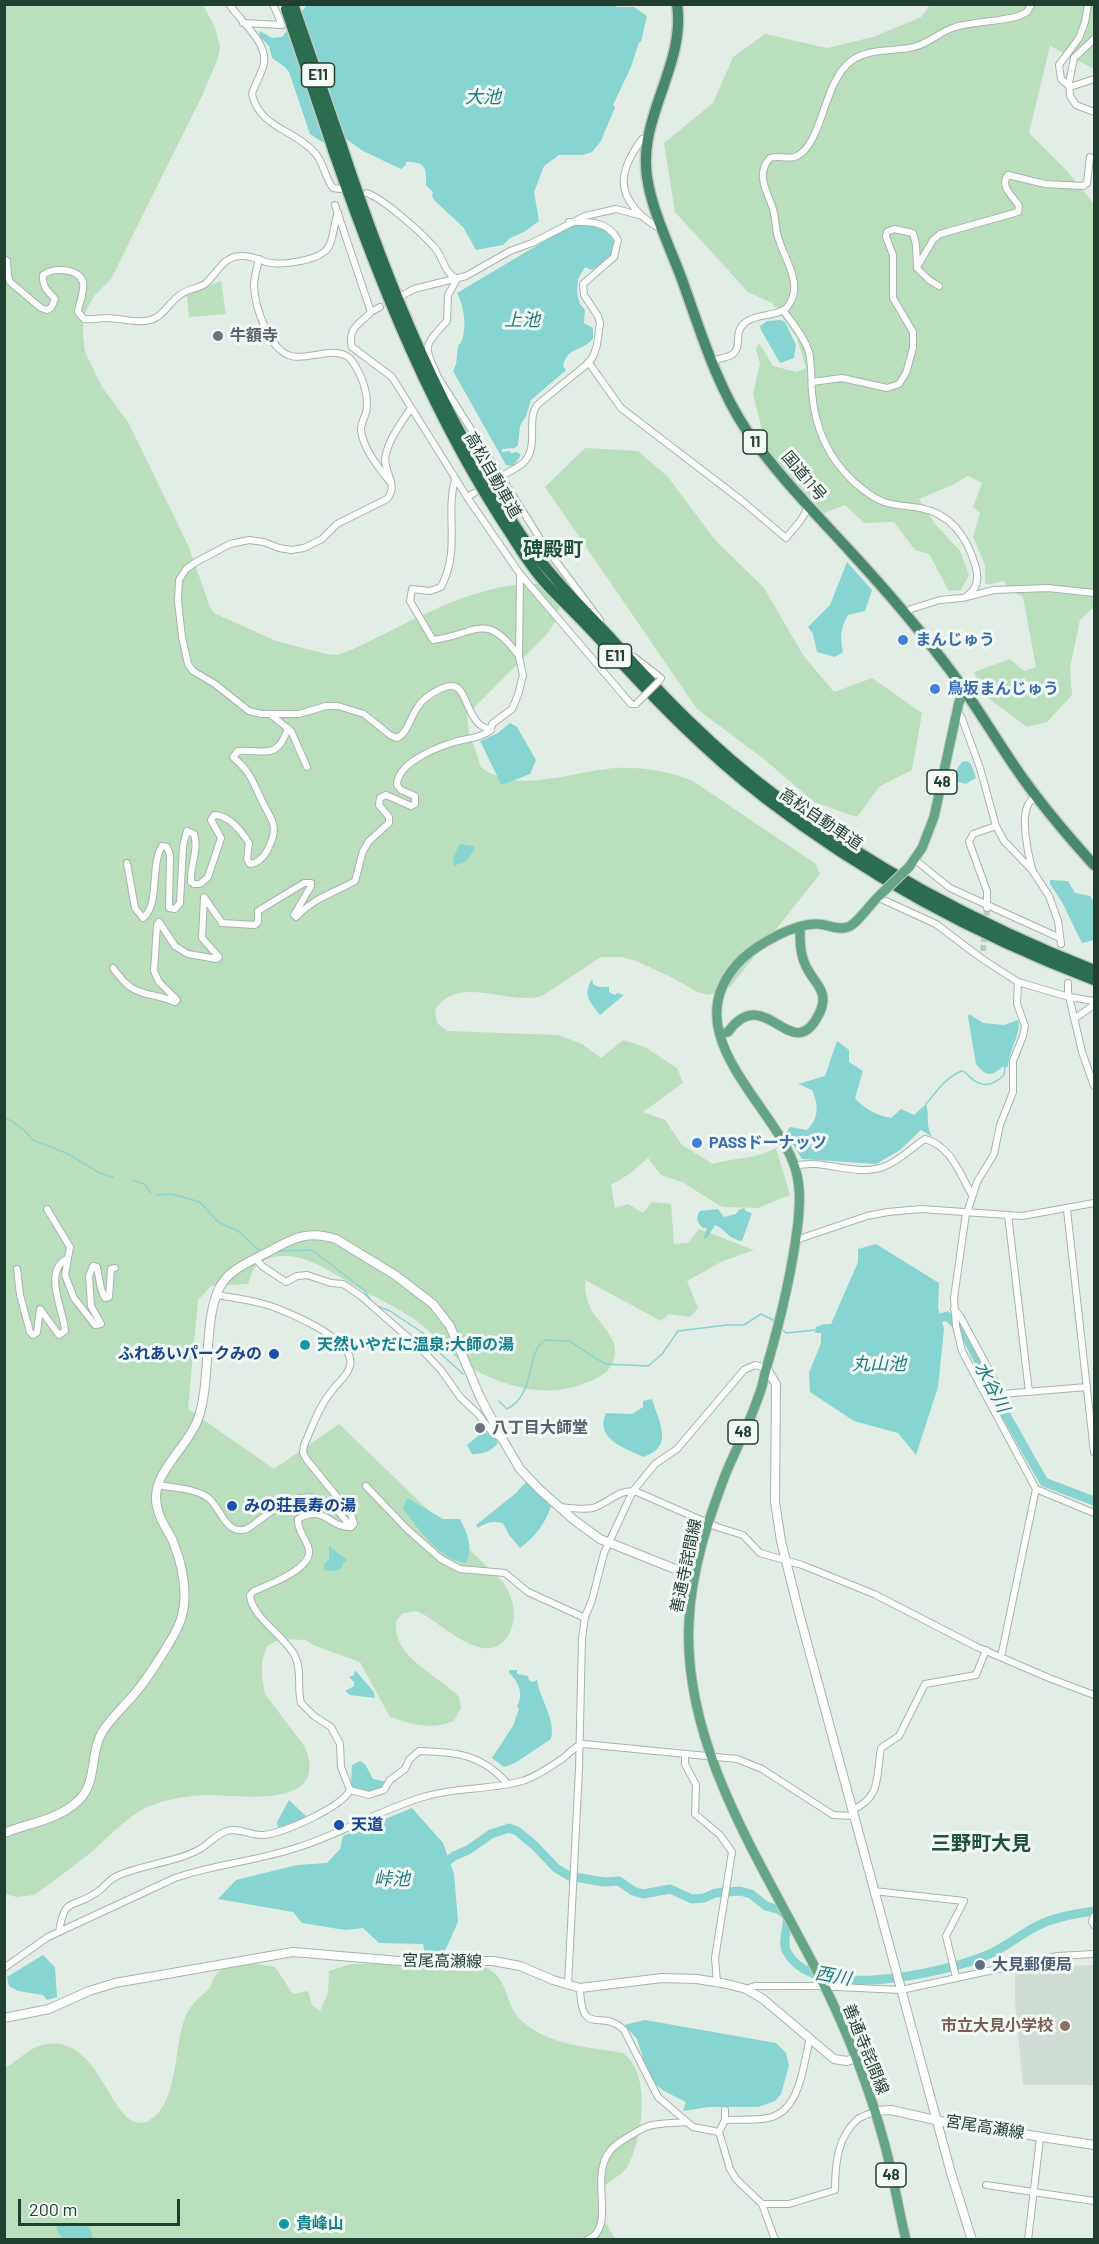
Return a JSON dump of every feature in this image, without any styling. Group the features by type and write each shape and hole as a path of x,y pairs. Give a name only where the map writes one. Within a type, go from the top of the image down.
{"highway":[{"name":"国道11号","path":"677,4 678,40 653,113 647,138 647,175 664,230 711,361 747,430 954,675 1036,796 1095,865"},
{"name":"高松自動車道","path":"288,6 372,258 429,391 493,508 545,583 643,687 707,749 764,798 828,844 946,913 1000,941 1095,980"},
{"name":"高松自動車道","path":"337,148 436,385 500,502 551,576 649,681 704,735 772,793 835,838 905,882 1006,933 1095,970"}],"main road":[{"name":"善通寺詫間線","path":"906,2240 875,2111 856,2058 825,1987 733,1810 710,1756 688,1663 689,1622 695,1577 709,1523 726,1473 760,1393 781,1320 796,1240 800,1199 795,1166 787,1148 727,1057 720,1034 719,1001 726,982 739,962 762,944 800,928 816,924 837,928 849,927 912,863 922,848 934,817 959,702 964,692"},
{"path":"720,1034 728,1032 737,1020 749,1014 761,1015 787,1031 798,1033 806,1030 818,1017 823,999 821,988 809,973 804,962 800,928"},
{"name":"宮尾高瀬線","path":"4,2018 49,2009 89,1991 115,1983 293,1952 399,1961 493,1961 520,1966 580,1988 631,1983 645,1979 717,1982 746,1989 763,1999 834,2059 847,2061 856,2058"},
{"name":"宮尾高瀬線","path":"875,2111 887,2109 937,2120 1034,2135 1040,2138 1095,2145"}],"street":[{"path":"229,4 263,51 263,67 252,94 257,109 264,118 312,150 321,162 330,184 333,188 340,189"},
{"path":"273,4 282,25"},
{"path":"282,25 299,4"},
{"path":"711,361 731,355 736,349 738,331 745,322 783,310 791,301 794,277 779,241 773,210 762,184 762,171 770,158 794,157 805,150 843,68 855,58 885,50 911,48 955,27 1019,16 1027,12 1032,4"},
{"path":"1070,87 1061,80 1059,65 1079,38 1086,22 1088,4"},
{"path":"243,23 282,25"},
{"path":"1095,39 1074,58 1070,87 1070,96 1076,105 1095,112"},
{"path":"1070,87 1095,79"},
{"path":"639,215 626,194 624,177 639,143 642,139 647,138"},
{"path":"917,268 933,240 940,234 1018,212 1019,206 1005,186 1004,180 1008,176 1045,184 1083,186 1087,183 1090,157"},
{"path":"367,193 394,211 436,250 447,272 457,279"},
{"path":"335,205 371,312"},
{"path":"399,297 424,286 457,279 483,268 510,251 553,233 569,222 604,210 616,209 639,215 664,230"},
{"path":"4,259 7,261 10,282 41,308 46,310 51,308 56,299 42,283 43,275 52,270 66,271 81,278 83,284 78,312 84,319 107,318 141,322 160,315 182,293 205,284 217,268 228,259 239,256 279,264 317,256 325,251 331,240 333,224 338,213"},
{"path":"492,482 525,461 531,446 533,411 537,405 589,363 597,345 600,323 584,295 583,284 614,257 618,240 614,232 598,224 584,221 569,222"},
{"path":"812,382 842,378 887,388 898,384 906,373 912,357 914,339 909,323 893,298 894,263 886,237 887,232 894,229 913,233 917,268 939,286"},
{"path":"259,259 254,287 258,310 269,335 286,355 294,357 336,353 349,357 368,396 361,431 374,461 392,485"},
{"path":"380,307 352,328 350,335 352,347 392,376 467,497 520,574 631,704 636,704 661,678 622,647 546,548 438,377 428,354 426,346 428,341 447,321 448,295 457,279"},
{"path":"783,310 808,350 811,362 813,410 822,439 838,465 852,480 881,501 923,509 944,518 963,536 972,552 978,575 975,588 967,596"},
{"path":"589,363 621,408 725,487 786,538 809,506"},
{"path":"411,408 385,454 392,485 392,492 387,499 337,524 314,544 291,550 249,540 230,544 186,569 179,580 178,601 182,638 188,664 193,671 215,684 249,711 299,714 326,706 346,708 364,714 397,738 403,735 417,705 435,691 452,686 465,696 478,723 492,730"},
{"path":"455,478 452,501 454,534 444,582 441,587 430,591 412,589 410,602 433,640 452,637 474,628 489,628 508,641 519,657"},
{"path":"467,497 474,493"},
{"path":"492,730 492,724 509,712 518,695 523,675 519,657 520,574"},
{"path":"904,615 911,609 940,600 962,598 994,590 1021,588 1095,593"},
{"path":"912,863 950,888 1060,941 1058,921 1049,896 1032,870 1004,841 996,826 976,757 961,716 957,712"},
{"path":"269,714 288,728 296,738 307,767"},
{"path":"128,863 135,908 143,918 148,914 151,905 157,857 162,846 167,847 170,855 169,908 175,909 180,903 183,846 187,831 194,834 197,842 191,882 200,884 207,877 221,838 212,820 214,815 223,816 245,837 249,843 247,859 250,864 263,858 272,839 274,822 262,801 254,779 233,757 238,752 270,752 281,745 288,728"},
{"path":"113,968 126,984 138,991 166,997 175,1002 177,1000 159,982 154,971 159,922 175,946 188,954 217,959 219,957 215,951 202,938 204,897 222,922 255,925 258,922 258,911 297,886 309,882 311,886 294,915 296,917 306,906 324,895 355,881 366,846 389,823 386,813 379,805 382,795 406,805 415,804 415,796 401,790 397,785 398,778 406,765 446,744 482,737 492,730"},
{"path":"1032,870 1027,845 1026,813 1029,803 1036,796"},
{"path":"987,907 987,891 969,842 973,834 996,826"},
{"path":"879,896 936,924 1018,982 1069,997 1094,1001 1091,1007 1074,1019"},
{"path":"1001,1657 1036,1490 963,1351 956,1326 954,1298 966,1213 977,1182 994,1154 1000,1125 1013,1092 1013,1061 1025,1026 1017,1004 1018,982"},
{"path":"1068,983 1069,997 1082,1052 1095,1086"},
{"path":"795,1166 804,1163 851,1169 882,1167 900,1158 926,1139 937,1142 943,1147 959,1170 972,1195"},
{"path":"796,1240 867,1216 888,1212 921,1209 1022,1216 1067,1210 1095,1203"},
{"path":"47,1209 70,1247 66,1259 65,1275 74,1298 95,1325 101,1324 91,1306 90,1271 93,1266 98,1267 102,1294 105,1298 109,1297 111,1269 115,1268"},
{"path":"1067,1210 1095,1452"},
{"path":"1008,1215 1029,1392"},
{"path":"4,1833 62,1814 81,1799 90,1780 100,1735 138,1690 178,1628 184,1605 183,1582 178,1556 159,1515 156,1497 158,1485 169,1465 187,1442 199,1417 207,1386 208,1341 217,1295 223,1282 231,1274 293,1238 309,1235 324,1236 350,1248 416,1289 433,1304 450,1326 480,1397 503,1440 528,1478 590,1533 609,1544 695,1577"},
{"path":"18,1269 20,1295 30,1332 33,1335 37,1332 40,1309 60,1335 65,1331 57,1301 56,1274 58,1265 66,1259"},
{"path":"256,1259 262,1266 286,1282 297,1276 307,1275 331,1283 343,1284 361,1296 420,1348 441,1370 460,1397 478,1414 491,1431 503,1440"},
{"path":"217,1295 267,1305 291,1315 325,1332 343,1345 350,1356 350,1367 330,1393 304,1445 303,1453 351,1514 354,1524 351,1527"},
{"path":"954,1309 960,1316 1002,1395 1087,1387"},
{"path":"568,1985 582,1638 585,1618 604,1553 633,1491 655,1464 677,1449 744,1370 755,1365 766,1368 776,1384 775,1502 786,1560 901,1990 972,2240"},
{"path":"158,1485 193,1491 204,1496 215,1503 229,1526 237,1530 248,1529 290,1500 303,1497 329,1503 351,1527"},
{"path":"366,1486 407,1529 441,1559 460,1569 505,1573 528,1593 585,1618"},
{"path":"1036,1490 1095,1513"},
{"path":"560,1507 591,1508 619,1493 633,1491 743,1535 760,1552 874,1594 1001,1657 1095,1695"},
{"path":"59,1932 62,1912 66,1907 98,1892 115,1876 200,1849 230,1830 264,1835 325,1812 347,1797 350,1790 341,1767 340,1744 331,1726 314,1716 301,1703 295,1655 259,1614 250,1601 250,1595 288,1576 307,1559 309,1549 298,1525 298,1519 316,1513 340,1525 351,1527"},
{"path":"4,1968 31,1948 59,1932 193,1872 267,1857 303,1846 409,1801 429,1795 522,1781 562,1759 579,1744 710,1756 750,1763 833,1815 853,1813 863,1806 876,1790 881,1748 899,1737 925,1684 976,1675 986,1650"},
{"path":"350,1790 369,1795 384,1790 390,1780 405,1769 409,1760 420,1751 474,1758 487,1765 507,1783"},
{"path":"685,1754 685,1764 696,1785 695,1815 720,1835 732,1852 715,1958 717,1982"},
{"path":"874,1891 964,1901 946,1936 956,1977"},
{"path":"1095,1916 1092,1922 1095,1924"},
{"path":"746,1989 755,1986 901,1990 1058,1956 1095,1954"},
{"path":"580,1988 581,2008 585,2015 593,2021 610,2021 618,2024 624,2031 658,2097 693,2127 719,2132"},
{"path":"725,2120 768,2118 785,2109 797,2089 810,2038"},
{"path":"725,2109 725,2120 719,2132 730,2169 736,2179 762,2204 775,2240"},
{"path":"762,2204 789,2204 835,2190 838,2150 843,2139 858,2119 875,2111"},
{"path":"587,2240 597,2235 601,2228 603,2215 601,2170 609,2152 618,2143 651,2125 687,2122"},
{"path":"1028,2240 1040,2138"},
{"path":"986,2185 1095,2200"}],"shaded area":[{"path":"1094,1965 1094,2085 1023,2085 1015,2002 1015,1971 1050,1966"}],"green space":[{"path":"5,5 203,5 215,27 220,47 218,58 202,96 111,279 94,296 83,317 85,352 102,387 128,422 188,545 214,613 276,641 337,655 469,596 519,585 545,584 560,601 557,619 547,634 467,715 469,732 481,767 511,780 529,781 616,768 655,770 684,778 693,781 816,864 820,874 730,987 709,995 697,992 636,961 622,957 601,957 542,996 529,998 470,992 456,994 445,999 435,1010 437,1023 447,1031 558,1035 582,1044 601,1058 623,1040 645,1047 677,1068 683,1083 643,1112 665,1120 682,1145 713,1164 760,1155 776,1148 790,1195 758,1208 722,1207 682,1182 661,1175 648,1158 631,1173 611,1185 615,1208 628,1204 643,1213 652,1202 671,1204 674,1244 688,1243 699,1229 754,1250 723,1261 687,1281 698,1308 690,1317 669,1314 661,1321 585,1280 591,1309 614,1343 615,1353 612,1363 599,1377 583,1384 567,1389 535,1390 504,1383 473,1369 457,1358 414,1319 316,1264 294,1257 270,1258 255,1267 248,1284 211,1286 198,1300 188,1409 274,1469 339,1424 503,1582 513,1605 513,1624 502,1643 491,1648 479,1647 466,1642 417,1611 403,1613 396,1621 401,1645 409,1655 459,1697 461,1708 454,1721 429,1726 390,1717 360,1662 305,1640 281,1639 267,1646 262,1661 262,1678 265,1694 305,1747 309,1768 305,1782 293,1790 277,1795 257,1797 197,1795 150,1806 126,1821 83,1859 34,1895 17,1897 5,1894"},
{"path":"930,5 1094,5 1094,69 1050,46 1029,133 1067,171 1094,204 1094,607 1080,620 1070,668 1072,695 1047,722 1027,727 984,695 974,672 1010,659 1024,671 1036,667 1023,597 1013,592 1003,581 989,585 985,583 985,565 973,537 980,513 973,507 982,483 968,476 919,499 935,524 960,551 969,575 961,590 949,591 929,554 915,550 894,522 864,523 845,505 824,513 767,449 753,394 760,363 756,349 759,343 773,366 797,372 806,368 797,338 772,303 748,292 675,212 664,143 713,103 733,57 765,34 827,48 873,37 921,17"},
{"path":"221,281 226,314 189,317 187,295"},
{"path":"585,448 638,451 668,477 715,540 764,588 803,655 834,692 872,678 922,713 912,770 879,787 857,817 814,802 765,760 697,709 545,487"},
{"path":"250,1963 275,1967 293,1994 308,1991 312,2005 320,2011 328,1993 329,1971 351,1964 477,1964 497,1975 516,2014 534,2030 558,2041 623,2053 632,2063 638,2076 642,2108 633,2155 624,2171 604,2187 599,2197 599,2208 615,2239 5,2240 5,2068 39,2046 60,2044 78,2052 92,2066 124,2114 135,2122 148,2121 158,2113 166,2101 171,2087 183,2025 189,2009 209,1988 220,1971"}],"water":[{"name":"大池","path":"611,4 617,7 634,7 647,16 641,42 639,42 631,67 613,105 615,107 601,141 592,152 583,155 559,155 544,166 534,192 539,221 524,232 510,238 503,245 476,250 463,227 435,201 432,196 433,192 426,185 425,171 421,165 406,162 401,169 363,151 346,139 322,142 310,134 289,72 272,58 269,46 259,36 260,31 272,38 282,37 307,5"},
{"name":"上池","path":"584,223 606,231 615,243 610,257 591,270 585,267 578,279 577,293 580,304 585,310 584,323 593,328 593,338 565,359 563,366 566,370 531,400 520,426 518,445 515,448 502,449 502,452 517,452 521,455 513,466 506,465 453,371 464,328 463,310 457,293 568,227"},
{"path":"767,321 785,322 796,345 794,358 780,363 760,326"},
{"path":"847,562 872,590 865,611 848,615 841,633 843,652 835,657 817,652 813,634 808,627 830,605"},
{"path":"510,723 517,727 536,760 530,774 501,784 480,741 498,733"},
{"path":"967,761 971,764 976,778 966,784 958,782 952,776 962,762"},
{"path":"460,844 473,846 475,849 466,861 454,866 453,857"},
{"path":"1050,880 1068,881 1075,893 1090,896 1094,902 1094,940 1082,943 1062,902 1050,884"},
{"path":"592,979 593,984 598,987 609,987 609,992 624,995 600,1015 588,998"},
{"path":"969,1014 983,1023 1004,1025 1018,1020 1018,1030 1008,1067 1002,1067 995,1073 988,1074 976,1064"},
{"path":"837,1041 849,1050 849,1062 863,1071 855,1098 871,1111 891,1118 901,1109 914,1115 926,1104 932,1137 921,1130 900,1150 876,1164 802,1159 786,1133 790,1127 807,1130 814,1121 817,1107 812,1090 798,1084 825,1076"},
{"path":"744,1208 752,1213 742,1241 733,1238 715,1225 707,1238 703,1239 707,1228 703,1228 698,1222 700,1211 718,1209 724,1217 736,1214"},
{"name":"丸山池","path":"876,1244 939,1283 938,1308 944,1329 938,1387 916,1455 898,1433 854,1421 810,1392 809,1373 821,1343 821,1333 815,1333 816,1327 831,1324 858,1262 858,1249"},
{"path":"652,1399 661,1425 662,1441 653,1453 643,1457 613,1441 604,1430 603,1422 606,1413 632,1414 643,1407 643,1401"},
{"path":"483,1432 495,1436 498,1443 486,1452 472,1454 467,1445"},
{"path":"526,1482 552,1503 543,1523 531,1539 520,1548 503,1523 484,1524 478,1528 476,1525 516,1493"},
{"path":"407,1498 443,1519 460,1519 469,1546 466,1563 447,1556 430,1542 403,1508"},
{"path":"329,1546 347,1560 342,1564 342,1568 336,1571 323,1570 325,1563 329,1560"},
{"path":"355,1670 374,1692 375,1698 350,1695 345,1691 354,1686 354,1682 349,1677 354,1675"},
{"path":"509,1670 517,1670 517,1674 528,1676 533,1682 537,1680 550,1717 552,1732 551,1739 515,1763 504,1767 492,1758 513,1726 519,1709 517,1706 520,1697 518,1684"},
{"path":"360,1761 365,1764 373,1779 387,1782 384,1786 373,1791 355,1790 351,1784 352,1765"},
{"path":"289,1800 307,1817 278,1828 277,1822"},
{"name":"峠池","path":"412,1808 443,1843 454,1874 458,1922 444,1953 425,1954 423,1944 379,1943 363,1928 345,1930 302,1923 293,1912 218,1899 236,1880 297,1865 327,1863 340,1849 343,1836"},
{"path":"43,1955 55,1967 57,1997 47,2000 43,1995 18,1991 9,1986 7,1977"},
{"path":"645,2020 776,2043 786,2053 789,2066 781,2094 775,2101 758,2107 709,2107 683,2111 686,2102 664,2091 650,2080 637,2039 624,2025"},
{"path":"75,2223 88,2226 93,2239 62,2239 56,2228 59,2225"}],"waterway":[{"path":"926,1104 945,1082 961,1071 979,1083 988,1084 999,1080 1004,1075 1005,1067"},
{"path":"4,1119 8,1119 24,1130 33,1140 66,1153 100,1173 113,1177"},
{"path":"133,1180 144,1184 151,1193"},
{"path":"157,1195 172,1194 200,1202 218,1222 238,1231 259,1250"},
{"path":"277,1251 312,1250 364,1290 372,1302"},
{"path":"375,1305 390,1311 423,1333 463,1374"},
{"path":"499,1401 507,1409 523,1393 535,1353 546,1340 569,1341 605,1364 648,1366 662,1354 678,1331 744,1325 761,1314 775,1321"},
{"name":"水谷川","path":"930,1321 947,1316 964,1332 1002,1408 1044,1482 1094,1501"},
{"path":"783,1330 786,1333 815,1330"},
{"name":"西川","path":"441,1866 491,1834 509,1828 517,1831 556,1868 569,1876 604,1882 619,1881 633,1891 643,1894 670,1889 692,1899 704,1898 715,1893 740,1891 751,1894 766,1906 780,1910 787,1916 785,1948 802,1968 823,1977 850,1980 911,1976 966,1963 992,1953 1044,1923 1065,1916 1094,1911"}],"tunnel":[{"path":"983,951 987,909"}],"place":[{"name":"牛額寺","path":"218,336"},
{"name":"まんじゅう","path":"903,640"},
{"name":"鳥坂まんじゅう","path":"935,689"},
{"name":"PASSドーナッツ","path":"697,1143"},
{"name":"天然いやだに温泉;大師の湯","path":"305,1345"},
{"name":"ふれあいパークみの","path":"274,1354"},
{"name":"八丁目大師堂","path":"480,1428"},
{"name":"みの荘長寿の湯","path":"232,1506"},
{"name":"天道","path":"339,1825"},
{"name":"大見郵便局","path":"980,1965"},
{"name":"市立大見小学校","path":"1065,2026"},
{"name":"貴峰山","path":"284,2224"}],"district":[{"name":"碑殿町","path":"553,549"},
{"name":"三野町大見","path":"981,1843"}]}
